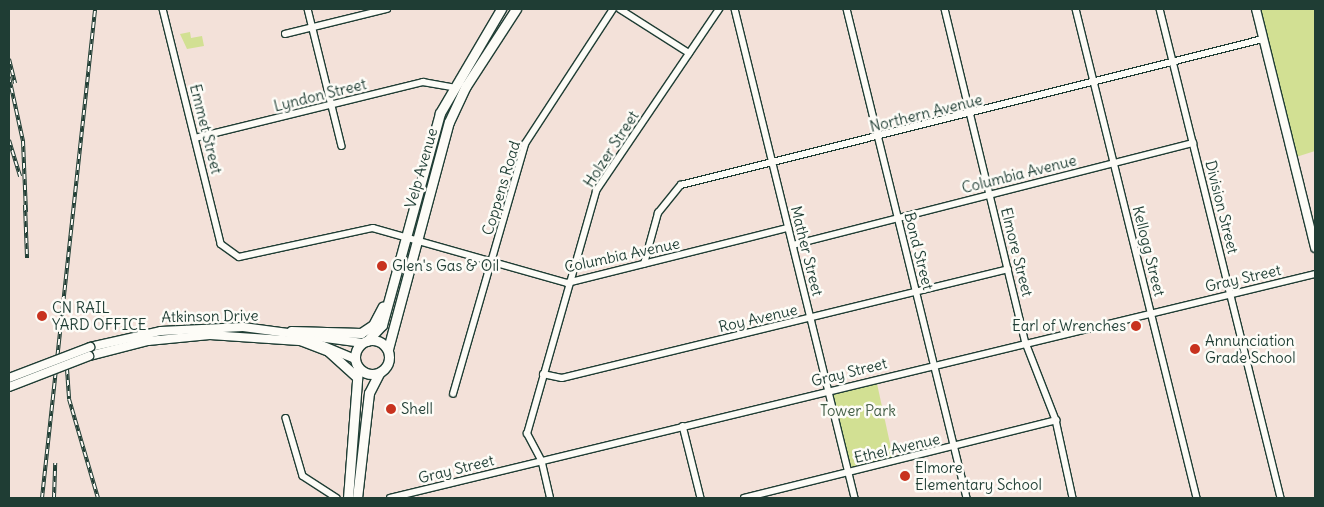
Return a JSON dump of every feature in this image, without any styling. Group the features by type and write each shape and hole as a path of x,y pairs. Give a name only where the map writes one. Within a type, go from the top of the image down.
{"main road":[{"name":"Velp Avenue","path":"365,342 382,326 387,297 436,123 452,87 502,9"},
{"name":"Velp Avenue","path":"388,349 416,238 454,111 516,9"},
{"path":"291,331 361,333 375,322 387,297"},
{"path":"300,340 328,351 357,377"},
{"path":"348,498 357,363 365,342 379,342 388,349 388,364 379,373 368,393 357,498"},
{"path":"357,363 367,374 379,373"}],"street":[{"name":"Emmet Street","path":"163,9 221,244 230,253"},
{"path":"308,9 342,146"},
{"path":"285,34 387,9"},
{"name":"Coppens Road","path":"454,394 525,144 613,9"},
{"path":"620,9 689,53"},
{"name":"Holzer Street","path":"550,498 541,461 528,434 567,283 596,191 719,9"},
{"name":"Mather Street","path":"735,9 855,498"},
{"name":"Bond Street","path":"847,9 967,498"},
{"name":"Elmore Street","path":"946,9 1026,343 1056,420 1073,498"},
{"name":"Kellogg Street","path":"1076,9 1197,498"},
{"name":"Division Street","path":"1160,9 1281,498"},
{"path":"1256,9 1315,248"},
{"name":"Northern Avenue","path":"644,264 658,213 672,192 681,185 971,115 1174,64 1263,39"},
{"name":"Lyndon Street","path":"195,138 423,82 452,87"},
{"name":"Columbia Avenue","path":"793,245 1193,143"},
{"name":"Columbia Avenue","path":"230,253 239,257 358,228 405,235 567,283 788,228"},
{"name":"Roy Avenue","path":"543,374 562,378 811,319 1008,269"},
{"name":"Gray Street","path":"390,498 828,390 1315,274"},
{"name":"Atkinson Drive","path":"9,378 90,347 181,329 291,331 365,342"},
{"name":"Atkinson Drive","path":"9,387 89,356 189,336 300,340 332,347 357,363"},
{"path":"286,418 303,476 337,498"},
{"name":"Ethel Avenue","path":"744,498 1056,420"},
{"path":"683,426 701,498"}],"green space":[{"path":"1256,9 1315,9 1315,151 1293,158"},
{"path":"190,32 191,38 202,36 204,46 187,49 180,34"},
{"name":"Tower Park","path":"876,379 894,462 849,472 828,390"}],"railway":[{"path":"42,498 95,9"},
{"path":"9,59 15,83"},
{"path":"9,77 23,141 26,212"},
{"path":"9,140 20,176"},
{"path":"25,205 27,258"},
{"path":"67,369 69,399 98,498"},
{"path":"54,498 55,463"}],"place":[{"name":"Glen's Gas & Oil","path":"382,266"},
{"name":"CN RAIL YARD OFFICE","path":"42,316"},
{"name":"Earl of Wrenches","path":"1136,326"},
{"name":"Annunciation Grade School","path":"1195,349"},
{"name":"Shell","path":"391,409"},
{"name":"Elmore Elementary School","path":"905,476"}]}
